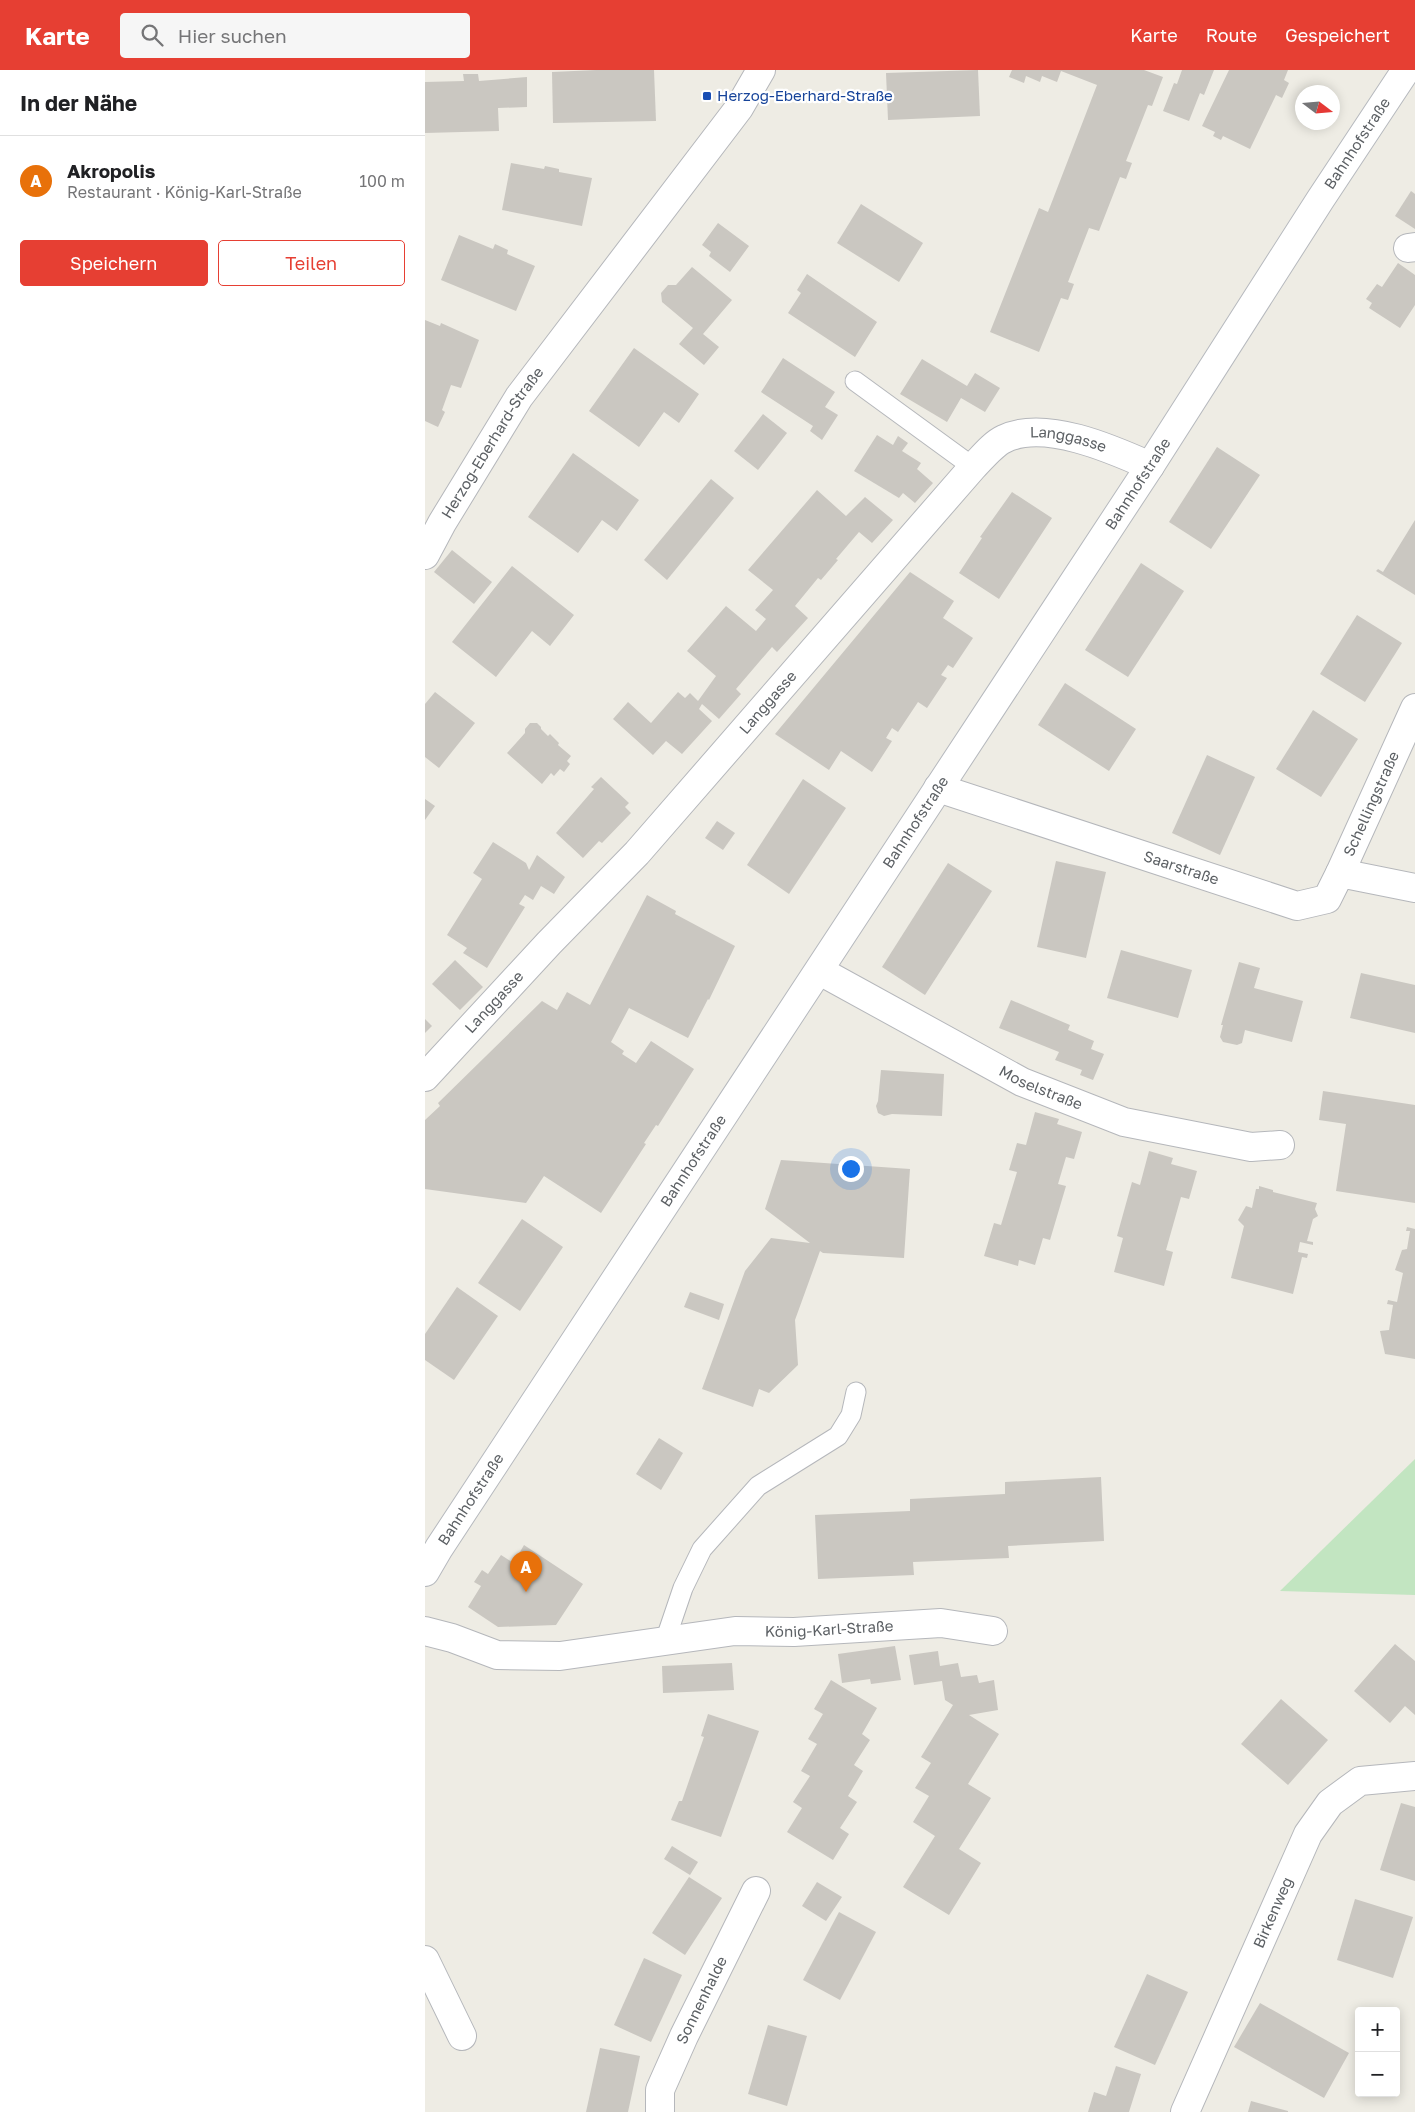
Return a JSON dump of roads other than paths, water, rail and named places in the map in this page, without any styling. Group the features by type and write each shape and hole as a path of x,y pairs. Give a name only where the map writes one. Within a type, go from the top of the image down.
{"street":[{"name":"Herzog-Eberhard-Straße","path":"425,555 433,518 519,398 739,108 761,70"},
{"name":"Bahnhofstraße","path":"425,1572 444,1540 820,971 1150,466 1319,200 1406,70"},
{"name":"Langgasse","path":"425,1077 637,853 973,467 1003,439 1035,431 1101,444 1150,466"},
{"name":"Schellingstraße","path":"1341,873 1415,708"},
{"name":"Saarstraße","path":"938,788 1297,906 1327,899 1341,873"},
{"path":"1341,873 1415,888"},
{"name":"Moselstraße","path":"820,971 1022,1082 1124,1122 1251,1147 1280,1145"},
{"name":"König-Karl-Straße","path":"425,1631 452,1638 497,1655 560,1656 735,1631 794,1632 941,1622 993,1632"},
{"name":"Birkenweg","path":"1185,2112 1308,1834 1330,1803 1360,1781 1415,1776"},
{"name":"Sonnenhalde","path":"659,2112 660,2090 684,2036 756,1891"},
{"path":"425,1960 462,2036"}],"lane":[{"path":"855,381 973,467"},
{"path":"665,1640 683,1588 702,1549 758,1486 838,1436 851,1415 856,1392"}],"place":[{"name":"Herzog-Eberhard-Straße","path":"707,96"},
{"name":"Akropolis","path":"526,1592"}]}
